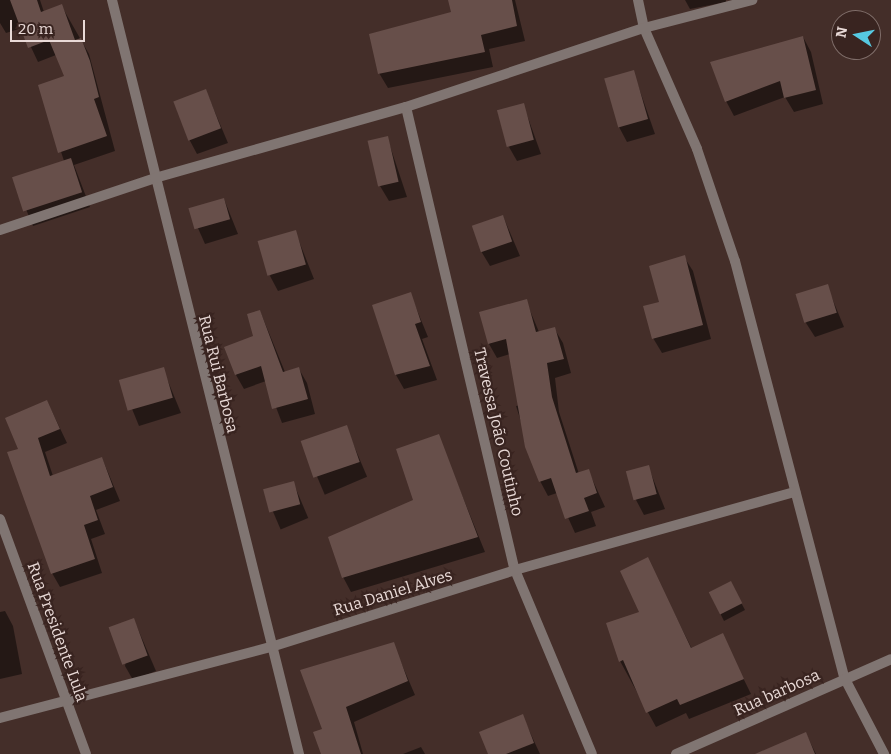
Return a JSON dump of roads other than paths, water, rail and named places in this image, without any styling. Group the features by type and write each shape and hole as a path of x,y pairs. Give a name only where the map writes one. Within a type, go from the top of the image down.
{"street":[{"name":"Rua Rui Barbosa","path":"112,0 299,754"},
{"path":"638,0 644,28 697,149 735,261 845,679 884,754"},
{"path":"0,230 155,178 406,107 644,28 752,0"},
{"name":"Travessa João Coutinho","path":"406,107 515,570 592,754"},
{"name":"Rua Daniel Alves","path":"0,718 271,647 515,570 795,492"},
{"name":"Rua Presidente Lula","path":"0,519 86,754"},
{"name":"Rua barbosa","path":"676,754 891,659"}]}
